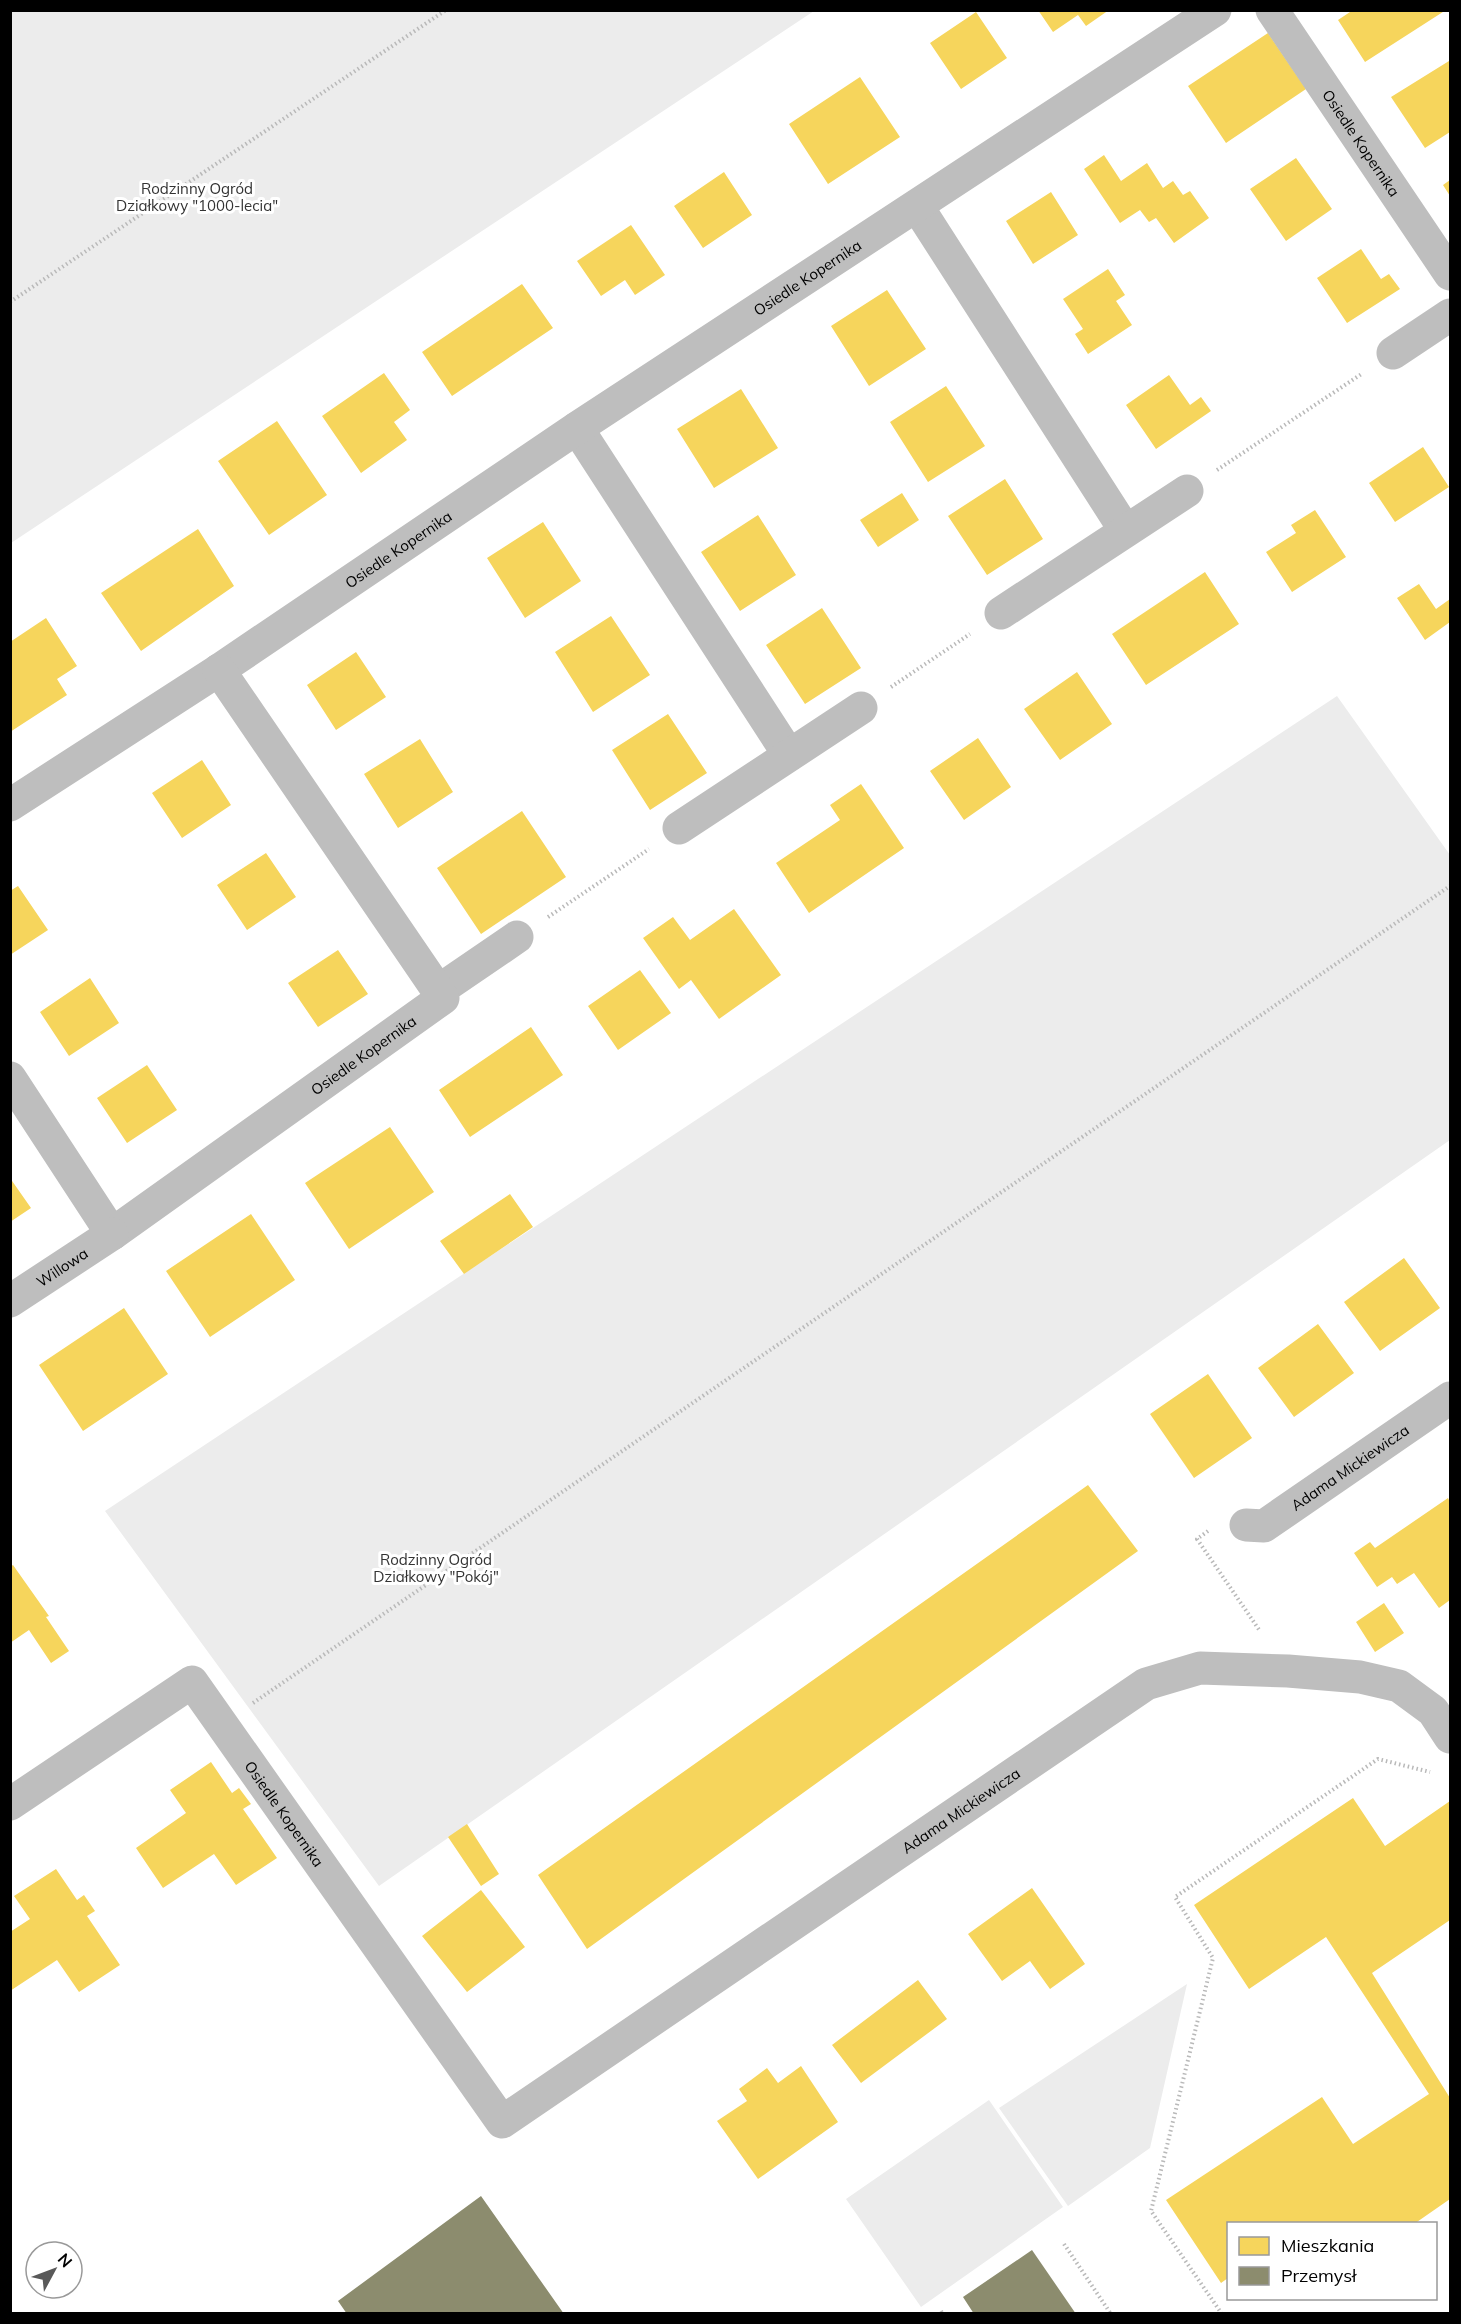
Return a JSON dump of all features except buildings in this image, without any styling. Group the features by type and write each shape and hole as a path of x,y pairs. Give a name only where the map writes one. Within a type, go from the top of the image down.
{"street":[{"name":"Osiedle Kopernika","path":"10,805 219,670 577,428 1215,10"},
{"name":"Osiedle Kopernika","path":"1272,10 1450,274"},
{"path":"917,206 1125,530"},
{"path":"1393,353 1450,315"},
{"path":"577,428 789,755"},
{"path":"1001,613 1187,491"},
{"path":"219,670 438,992 517,937"},
{"path":"679,828 861,708"},
{"name":"Osiedle Kopernika","path":"112,1234 443,998 438,992"},
{"path":"10,1078 112,1234"},
{"name":"Willowa","path":"10,1301 112,1234"},
{"name":"Adama Mickiewicza","path":"1246,1525 1264,1526 1450,1398"},
{"name":"Adama Mickiewicza","path":"502,2122 1146,1684 1200,1668 1288,1671 1360,1677 1399,1686 1432,1711 1450,1737"},
{"name":"Osiedle Kopernika","path":"10,1804 192,1682 502,2122"}],"path":[{"path":"10,302 446,10"},
{"path":"1187,491 1393,353"},
{"path":"861,708 1001,613"},
{"path":"517,937 679,828"},
{"path":"222,1724 1450,886"},
{"path":"1197,1539 1288,1671"},
{"path":"1222,2313 1151,2211 1213,1958 1175,1897 1378,1759 1440,1775"},
{"path":"1064,2244 1111,2313"}],"green space":[{"name":"Rodzinny Ogród Działkowy \"1000-lecia\"","path":"11,10 814,10 814,11 11,543"},
{"name":"Rodzinny Ogród Działkowy \"Pokój\"","path":"1337,696 1450,855 1450,1140 379,1886 105,1511"},
{"path":"1187,1984 1150,2148 1068,2206 999,2108"},
{"path":"989,2100 1063,2207 921,2307 846,2199"}]}
